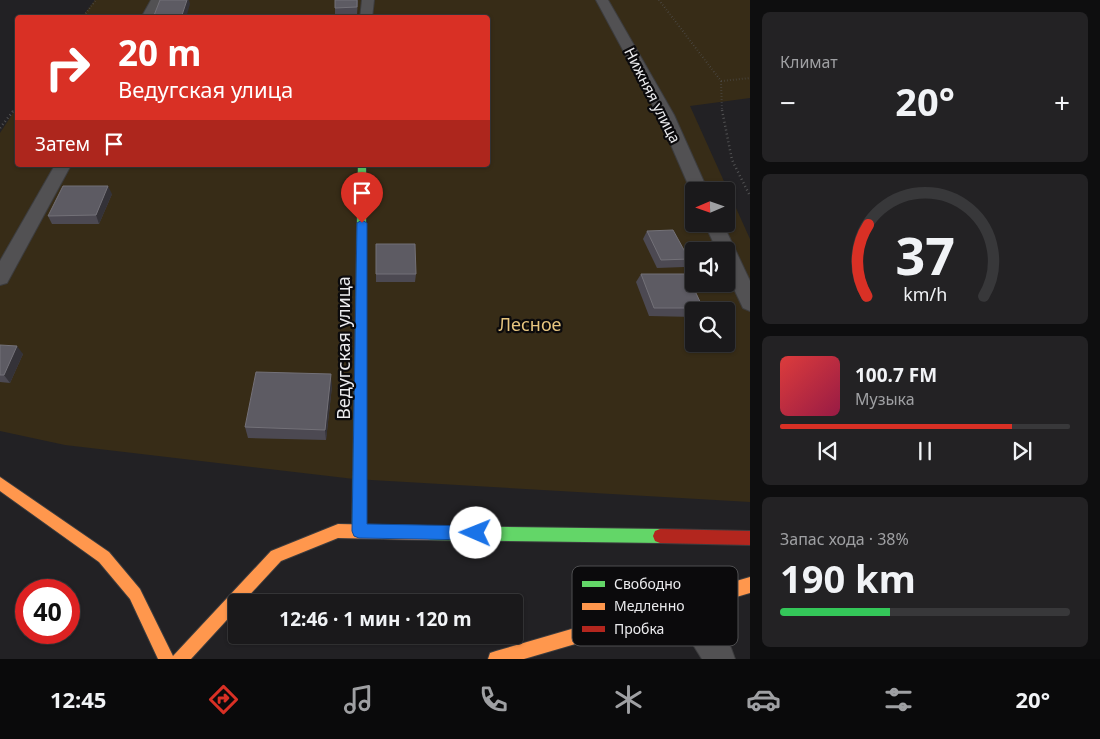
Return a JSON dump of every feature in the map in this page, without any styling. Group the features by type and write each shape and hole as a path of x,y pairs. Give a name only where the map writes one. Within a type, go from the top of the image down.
{"street":[{"path":"149,15 157,0"},
{"path":"366,15 368,0"},
{"name":"Нижняя улица","path":"602,0 666,115 696,182"},
{"path":"0,278 62,167"},
{"name":"Ведугская улица","path":"359,531 362,167"},
{"path":"718,232 750,303"},
{"path":"0,483 104,557 135,594 166,659"},
{"path":"180,659 276,556 338,531 750,538"},
{"path":"496,659 572,637"},
{"path":"711,646 720,659"}],"path":[{"path":"84,15 96,0"},
{"path":"659,0 721,81 722,118 732,160 750,196"},
{"path":"721,81 750,78"},
{"path":"0,128 15,108"}],"green space":[{"name":"Лесное","path":"95,0 750,0 750,98 690,106 724,182 685,182 685,232 735,232 735,206 750,239 750,502 354,479 65,445 0,431 0,133 15,110 15,167 490,167 490,15 84,15"}],"building":[{"path":"160,0 187,0 182,15 154,15"},
{"path":"335,0 357,0 357,7 335,8"},
{"path":"63,186 108,186 96,215 48,216"},
{"path":"673,230 685,252 685,259 661,260 647,231"},
{"path":"376,244 415,244 416,274 376,274"},
{"path":"641,274 685,274 685,292 695,292 700,302 685,302 685,308 654,308"},
{"path":"0,345 17,346 4,375 0,375"},
{"path":"256,372 331,374 325,430 245,427"}],"traffic: fast":[{"path":"359,531 362,167"},
{"path":"428,533 660,536"}],"traffic: slow":[{"path":"0,483 104,557 135,594 166,659"},
{"path":"180,659 276,556 338,531 428,533"},
{"path":"738,588 750,585"},
{"path":"496,659 572,637"}],"traffic: jam":[{"path":"660,536 750,538"}],"route":[{"path":"362,223 359,531 476,533"}]}
